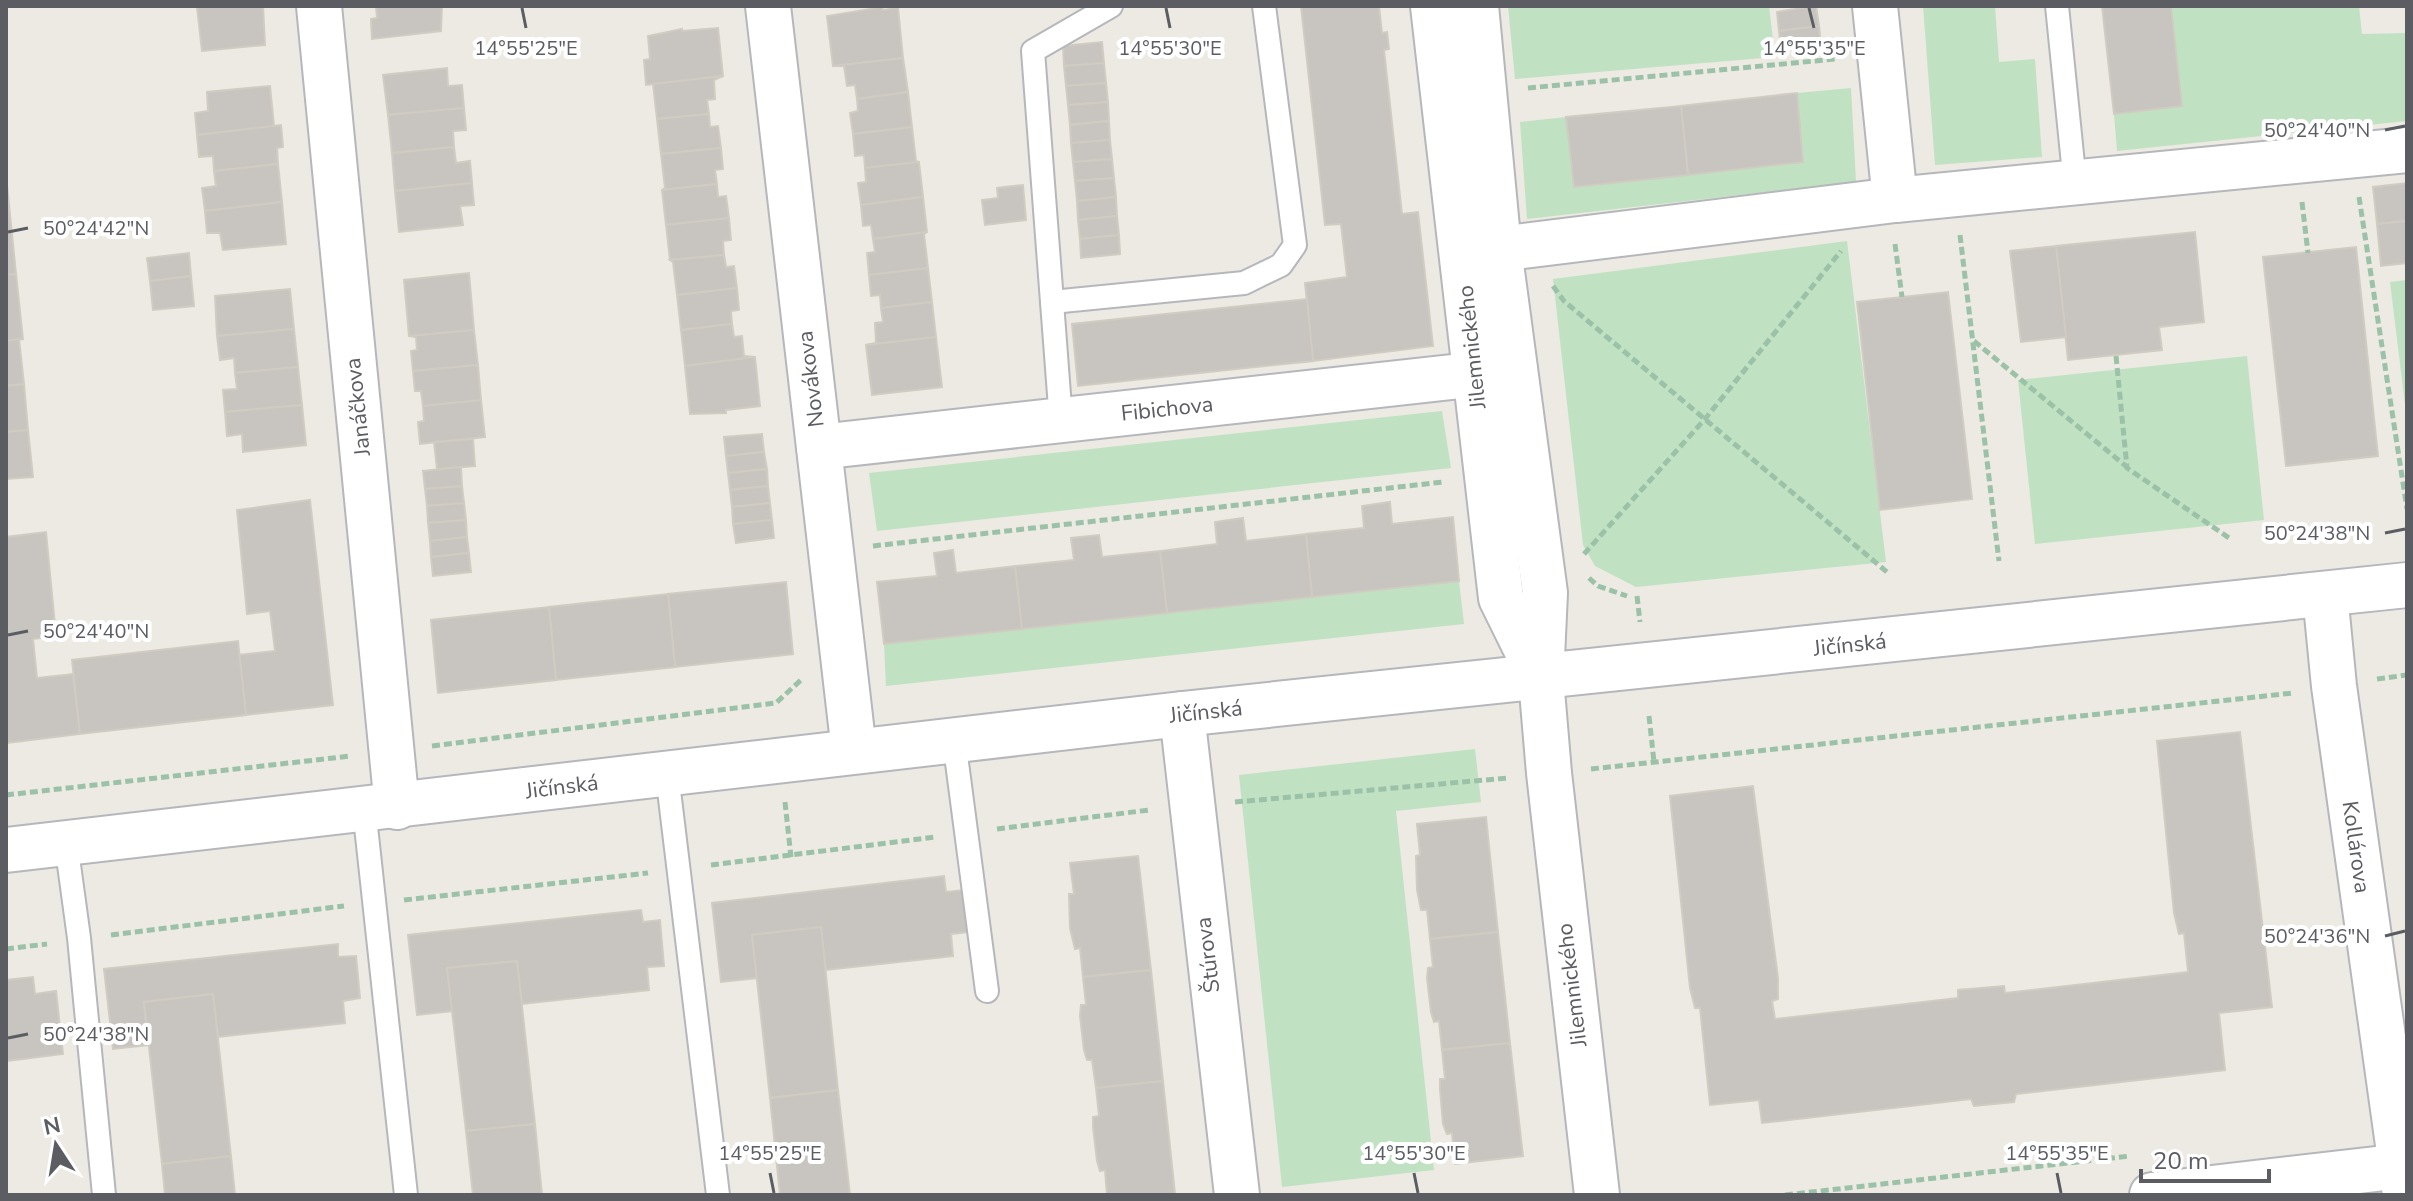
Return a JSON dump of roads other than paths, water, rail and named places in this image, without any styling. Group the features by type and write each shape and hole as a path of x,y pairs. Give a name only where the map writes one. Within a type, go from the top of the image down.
{"street":[{"name":"Janáčkova","path":"319,6 377,601 381,808"},
{"name":"Novákova","path":"768,6 854,751"},
{"name":"Jilemnického","path":"1433,6 1495,373 1545,593 1541,679 1551,799 1597,1195"},
{"name":"Jilemnického","path":"1476,6 1499,249 1495,373 1486,476 1501,598 1541,679"},
{"path":"1875,6 1894,215"},
{"path":"1499,249 1894,215 2075,184 2407,150"},
{"name":"Fibichova","path":"819,447 1495,373"},
{"name":"Jičínská","path":"6,850 1182,714 1541,679 2407,585"},
{"name":"Kollárova","path":"2325,594 2334,686 2403,1180"},
{"name":"Štúrova","path":"1182,714 1237,1195"},
{"path":"2152,1195 2403,1180"}],"lane":[{"path":"1061,421 1033,51 1111,6"},
{"path":"1052,302 1244,283 1281,265 1295,245 1264,6"},
{"path":"2057,6 2075,184"},
{"path":"954,740 987,991"},
{"path":"667,774 718,1195"},
{"path":"381,808 406,1195"},
{"path":"66,843 79,938 104,1195"}]}
